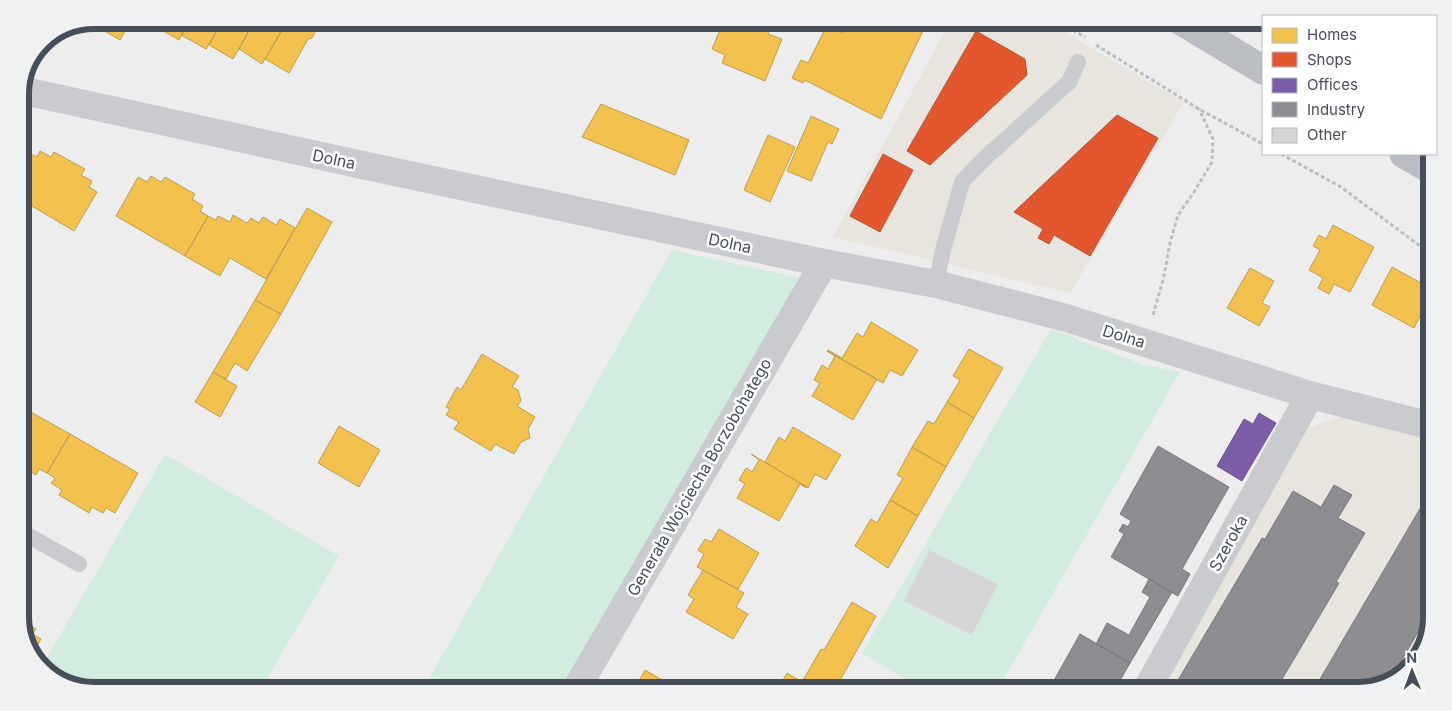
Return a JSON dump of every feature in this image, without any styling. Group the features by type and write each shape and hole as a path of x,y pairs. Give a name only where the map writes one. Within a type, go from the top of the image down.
{"highway":[{"path":"1195,29 1262,69"}],"street":[{"name":"Dolna","path":"29,92 824,263 936,284 1063,317 1310,395 1423,424"},
{"name":"Generała Wojciecha Borzobohatego","path":"580,682 824,263"},
{"name":"Szeroka","path":"1151,682 1310,395"}],"lane":[{"path":"936,284 943,250 962,182 983,160 1069,82 1078,62"},
{"path":"29,536 79,564"}],"path":[{"path":"1070,29 1199,109 1262,143"},
{"path":"1145,343 1164,276 1170,243 1178,215 1212,162 1213,139 1199,109"},
{"path":"1283,155 1341,187 1423,248"}],"shaded area":[{"path":"946,29 1059,29 1184,102 1070,293 833,237"},
{"path":"1342,416 1423,438 1423,625 1417,646 1387,646 1387,675 1366,682 1165,682 1305,429"}],"green space":[{"path":"672,250 805,279 691,475 565,682 427,682"},
{"path":"1051,329 1141,364 1180,372 1002,682 910,682 862,653"},
{"path":"165,454 339,556 265,682 86,682 65,676 45,660"}],"building: Homes":[{"path":"101,29 126,29 120,40"},
{"path":"160,29 185,29 179,40"},
{"path":"185,29 218,29 206,49 181,35"},
{"path":"218,29 250,29 233,59 209,45"},
{"path":"250,29 283,29 262,64 239,49"},
{"path":"283,29 314,29 315,33 312,38 308,39 289,73 265,59"},
{"path":"720,29 770,29 768,34 782,39 765,81 722,63 725,55 712,49"},
{"path":"825,29 835,29 843,33 845,29 924,29 881,119 805,80 803,83 792,78 801,60 808,63"},
{"path":"601,104 689,140 675,175 582,137"},
{"path":"811,116 839,129 832,144 828,142 811,181 787,171"},
{"path":"768,135 795,147 770,202 744,190"},
{"path":"40,151 51,157 54,152 85,169 81,175 92,181 89,187 97,192 74,231 29,204 29,153 37,157"},
{"path":"151,176 161,182 165,177 195,194 192,199 203,206 200,211 208,216 185,256 116,216 138,177 147,182"},
{"path":"307,208 332,222 281,314 255,300"},
{"path":"233,215 247,223 251,218 259,223 263,217 276,225 280,219 295,228 266,279 230,258 220,276 185,256 208,216 216,220 218,216 230,222"},
{"path":"1333,225 1374,247 1350,292 1334,284 1329,294 1318,288 1323,278 1309,270 1320,250 1313,246 1319,235 1326,239"},
{"path":"1392,267 1423,284 1423,313 1414,328 1372,305"},
{"path":"1250,268 1274,281 1262,303 1270,307 1259,326 1227,308"},
{"path":"255,300 281,314 247,371 235,363 226,379 213,372"},
{"path":"871,322 918,350 902,376 890,370 883,383 827,351 842,358 857,333 863,337"},
{"path":"969,349 1003,368 974,418 947,402 960,380 953,376"},
{"path":"827,351 877,379 853,420 812,396 820,383 814,380 822,365 828,369 835,356"},
{"path":"482,354 519,376 512,387 518,390 521,401 517,406 535,417 528,429 530,438 521,442 514,454 495,444 491,451 454,429 459,422 446,415 450,409 446,407 457,387 461,390"},
{"path":"213,372 237,386 220,417 195,402"},
{"path":"947,402 974,418 946,467 912,447 928,421 934,424"},
{"path":"29,411 70,434 47,473 39,469 36,475 29,471"},
{"path":"339,426 380,450 359,487 318,463"},
{"path":"793,427 841,455 826,480 815,474 808,488 765,462 779,437 785,441"},
{"path":"70,434 138,473 115,513 106,508 103,513 92,507 89,513 59,495 62,490 51,483 55,478 47,473"},
{"path":"912,447 946,467 918,516 890,500 903,478 897,475"},
{"path":"751,454 807,487 800,484 779,521 737,498 745,484 739,480 746,468 752,472 759,460"},
{"path":"890,500 918,516 888,568 855,546 871,519 877,523"},
{"path":"719,529 759,553 738,589 697,567 704,554 698,550 705,539 711,542"},
{"path":"703,570 744,593 736,607 748,614 733,639 686,612 694,599 688,595"},
{"path":"852,602 876,616 839,682 802,682 821,649 824,650"},
{"path":"29,625 36,629 32,634 41,639 36,648 32,638"},
{"path":"645,670 666,682 638,682"},
{"path":"787,673 802,682 782,682"}],"building: Shops":[{"path":"976,31 1025,59 1027,75 930,165 907,151"},
{"path":"1117,115 1158,138 1090,256 1054,235 1049,244 1038,238 1043,229 1014,212"},
{"path":"883,154 913,170 880,232 850,216"}],"building: Offices":[{"path":"1259,413 1276,423 1242,481 1217,466 1244,419 1253,424"}],"building: Industry":[{"path":"1158,446 1229,487 1182,569 1190,574 1178,596 1111,557 1124,534 1119,531 1123,524 1128,527 1131,521 1120,514"},
{"path":"1334,485 1352,495 1338,518 1365,533 1336,582 1339,583 1280,682 1177,682 1262,538 1265,539 1293,491 1321,507"},
{"path":"1423,504 1423,623 1410,646 1387,646 1387,675 1375,680 1318,682"},
{"path":"1149,579 1172,592 1130,663 1096,644 1107,623 1129,635 1150,597 1142,592"},
{"path":"1080,634 1130,663 1119,682 1053,682"}],"building: Other":[{"path":"929,550 998,584 972,635 904,601"}]}
